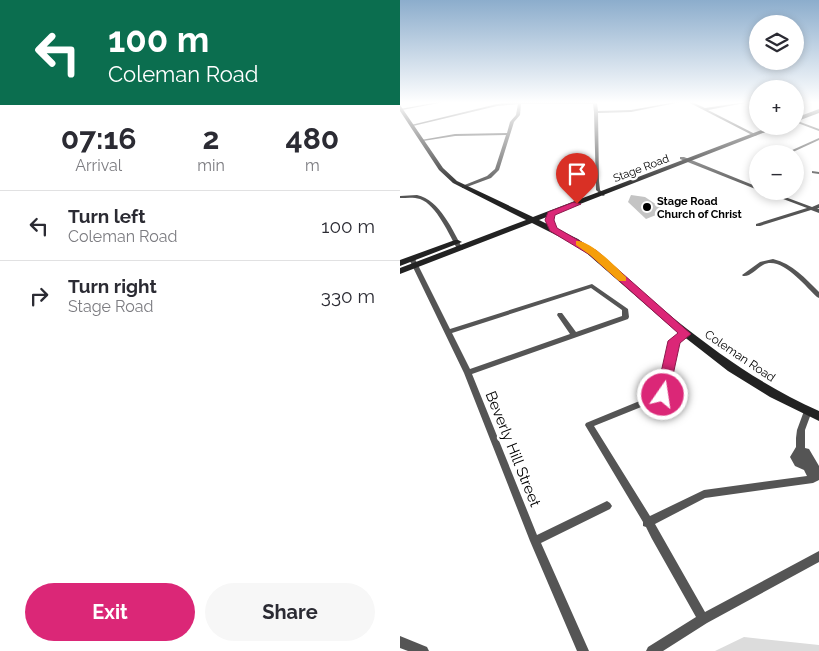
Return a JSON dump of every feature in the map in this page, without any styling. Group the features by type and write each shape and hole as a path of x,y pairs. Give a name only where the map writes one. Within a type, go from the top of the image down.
{"main road":[{"name":"Coleman Road","path":"418,132 441,169 455,182 529,219 554,229 594,253 686,334 727,365 766,390 819,416"},
{"name":"Stage Road","path":"400,271 414,262 749,135"},
{"name":"Stage Road","path":"529,219 552,214 600,192"},
{"path":"552,214 549,220 554,229"},
{"name":"Stage Road","path":"400,263 414,262"}],"street":[{"path":"596,132 596,166 600,192"},
{"path":"423,140 455,135 509,134 495,174 464,187"},
{"path":"804,146 819,139"},
{"path":"685,160 749,185"},
{"path":"400,197 415,196 424,199 445,223 458,246"},
{"path":"789,200 819,211"},
{"path":"758,225 819,206"},
{"name":"Beverly Hill Street","path":"414,262 450,332 468,373 534,541 583,651"},
{"path":"745,275 766,262 778,262 790,269 819,296"},
{"path":"450,332 592,286 625,309 626,317 468,373"},
{"path":"560,315 574,335"},
{"path":"686,334 674,341 663,395 589,425 656,535 704,620"},
{"path":"808,411 802,423 800,450 807,467 817,476"},
{"path":"800,450 806,452 817,476"},
{"path":"648,523 704,494 817,476"},
{"path":"534,541 607,506"},
{"path":"652,651 819,556"},
{"path":"400,642 423,651"}],"shaded area":[{"path":"744,637 819,645 819,651 715,651"}],"building":[{"name":"Stage Road Church of Christ","path":"631,195 645,197 666,211 646,219 628,202"}],"slow traffic":[{"path":"579,243 594,253 623,279"}],"place":[{"name":"Stage Road Church of Christ","path":"647,207"}],"route":[{"path":"577,204 552,214 549,220 554,229 594,253 686,334 674,341 663,395"}]}
